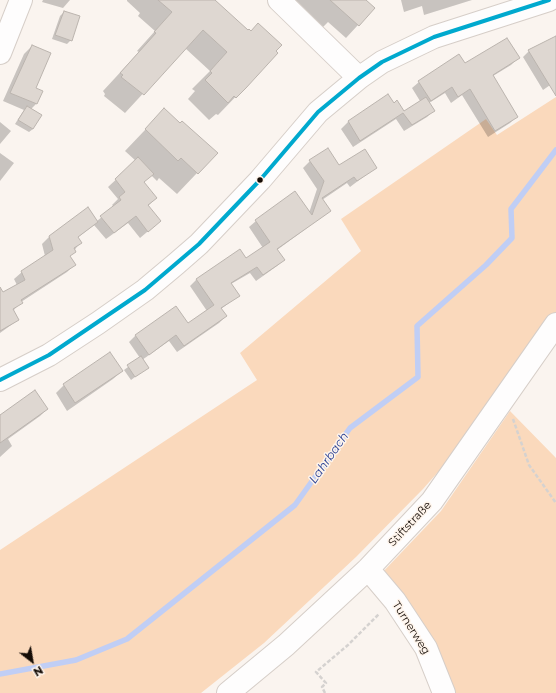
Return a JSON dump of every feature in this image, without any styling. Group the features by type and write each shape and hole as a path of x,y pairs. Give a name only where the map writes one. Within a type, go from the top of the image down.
{"street":[{"path":"0,53 20,0"},
{"path":"279,0 359,78"},
{"path":"0,380 49,356 145,290 199,244 260,180 318,112 359,78 382,62 434,37 549,0"},
{"name":"Stiftstraße","path":"228,693 286,645 368,569 432,501 556,324"},
{"name":"Turnerweg","path":"368,569 395,601 426,648 444,693"}],"path":[{"path":"505,396 529,465 556,503"},
{"path":"325,693 322,687 326,683 316,672 395,601"}],"shaded area":[{"path":"556,97 556,324 505,396 423,489 356,557 264,643 201,693 0,693 0,550 257,380 240,353 361,251 341,219 486,119 497,135"},
{"path":"510,411 556,458 556,693 441,693 380,575 441,511"}],"building":[{"path":"158,0 215,0 248,30 249,29 251,31 258,23 282,45 276,51 278,53 246,88 236,98 234,96 228,103 205,80 212,73 210,71 227,52 203,30 144,95 121,77 123,75 120,73 156,33 154,32 172,12"},
{"path":"330,0 366,0 375,8 359,26"},
{"path":"64,11 80,16 72,41 55,35"},
{"path":"556,36 556,96 528,50"},
{"path":"507,38 520,58 493,75 518,117 495,131 470,89 458,97 452,87 431,101 418,81 459,54 465,63"},
{"path":"32,45 51,53 36,88 43,91 37,104 10,93"},
{"path":"388,94 394,103 397,100 404,111 426,97 435,111 412,125 403,113 360,141 348,121"},
{"path":"27,106 42,115 33,129 18,120"},
{"path":"164,108 180,123 182,121 218,153 198,174 181,158 178,161 145,129"},
{"path":"328,148 339,165 365,149 377,168 357,181 354,177 322,198 331,211 277,249 285,260 263,275 257,267 231,283 240,296 221,308 227,316 184,346 176,335 149,355 135,335 176,306 188,323 214,305 196,279 240,249 246,258 270,242 255,220 295,191 312,215 324,181 309,160"},
{"path":"138,157 154,174 144,182 157,198 148,205 161,221 148,232 136,216 114,233 100,216 121,200 119,197 125,192 115,179"},
{"path":"88,207 98,222 78,237 82,243 74,248 76,252 70,256 76,265 21,300 23,303 13,309 19,320 0,331 0,287 3,292 25,280 21,271 53,250 49,236"},
{"path":"110,352 123,371 75,403 63,384"},
{"path":"141,356 149,368 135,377 127,365"},
{"path":"35,390 48,409 0,443 0,415"}],"waterway":[{"name":"Lahrbach","path":"0,674 76,660 127,639 295,505 350,428 418,377 417,326 486,265 512,238 511,209 556,150"}],"transit line":[{"path":"0,380 49,355 145,290 199,244 260,180 318,112 359,78 382,62 434,37 549,0"}]}
